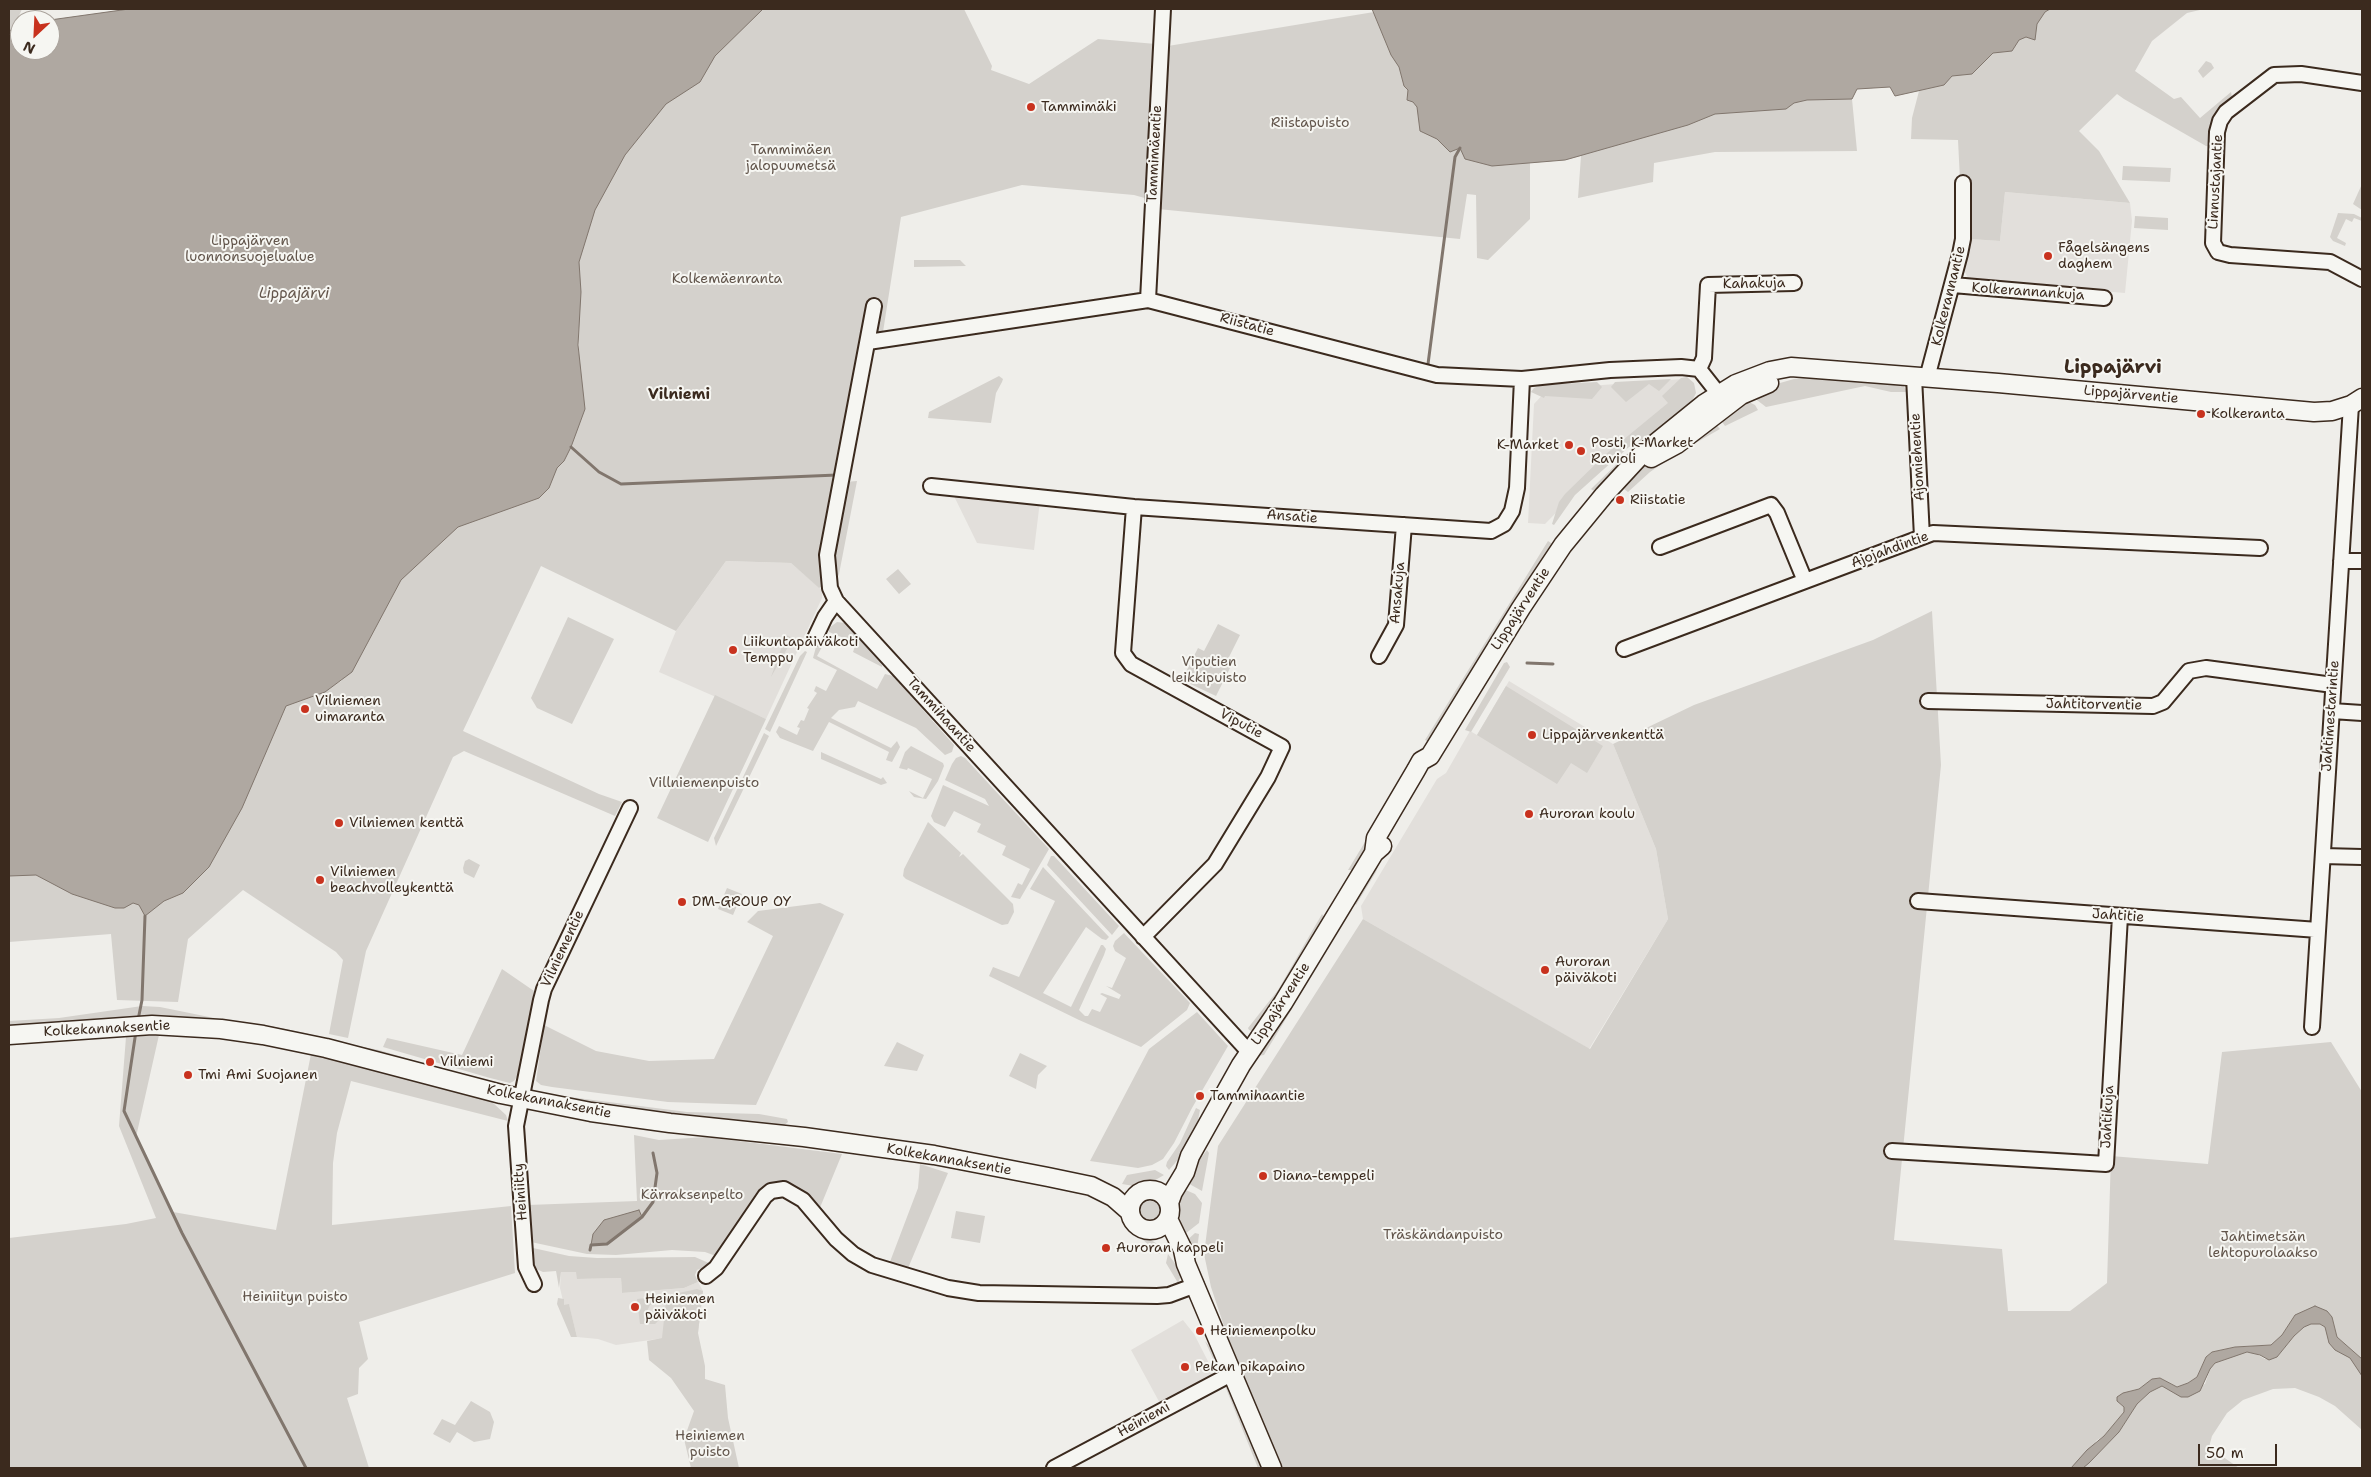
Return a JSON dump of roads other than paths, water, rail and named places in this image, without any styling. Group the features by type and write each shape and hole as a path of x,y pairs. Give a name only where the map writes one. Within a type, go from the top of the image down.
{"main road":[{"name":"Lippajärventie","path":"1169,1211 1173,1192 1185,1172 1190,1156 1249,1052 1283,1003 1374,853 1376,838 1421,761 1430,756 1521,608 1563,545 1604,495 1626,472 1677,444 1722,399 1807,369 2314,412 2332,411 2357,402"},
{"name":"Kolkekannaksentie","path":"9,1035 152,1025 221,1029 326,1048 522,1099 590,1112 670,1123 804,1137 934,1156 1091,1186 1107,1185 1148,1192"},
{"name":"Lippajärventie","path":"1148,1192 1190,1156"},
{"name":"Kolkekannaksentie","path":"1091,1186 1113,1197 1129,1211"},
{"path":"1186,1264 1175,1255 1161,1237 1136,1226 1129,1211 1131,1202 1148,1192 1163,1194 1184,1250 1186,1264 1272,1468"},
{"path":"1150,1231 1159,1229 1169,1211"}],"street":[{"name":"Tammimäentie","path":"1148,300 1163,9"},
{"name":"Linnustajantie","path":"2362,83 2301,74 2274,75 2226,112 2220,121 2217,132 2213,243 2218,252 2247,257 2324,261 2336,264 2362,279"},
{"name":"Kolkerannantie","path":"1920,378 1953,285 1963,239 1962,183"},
{"name":"Kahakuja","path":"1699,369 1704,358 1708,285 1794,284"},
{"name":"Kolkerannankuja","path":"1953,285 2104,298"},
{"name":"Riistatie","path":"868,342 1148,300 1437,375 1522,379 1681,366 1699,369"},
{"name":"Tammihaantie","path":"874,306 827,555 830,588 836,601 1249,1052"},
{"path":"1699,369 1722,399"},
{"name":"Ajomiehentie","path":"1920,378 1922,537"},
{"name":"Ansatie","path":"930,486 1134,507 1491,530 1504,524 1512,511 1517,488 1522,379"},
{"name":"Jahtimestarintie","path":"2312,1027 2341,561 2357,402"},
{"path":"1660,546 1771,505 1778,513 1805,581"},
{"name":"Viputie","path":"1134,507 1123,652 1131,664 1282,747 1268,777 1215,864 1144,938"},
{"name":"Ansakuja","path":"1379,656 1396,625 1404,525"},
{"name":"Ajojahdintie","path":"1624,649 1922,537 1942,533 2260,548"},
{"path":"2341,561 2362,561"},
{"path":"815,638 825,617 836,601"},
{"name":"Jahtitorventie","path":"1928,701 2153,706 2163,702 2189,671 2206,668 2333,685"},
{"path":"2332,711 2362,713"},
{"name":"Vilniementie","path":"522,1099 544,989 630,808"},
{"path":"2323,856 2362,857"},
{"name":"Jahtitie","path":"1918,901 2318,930"},
{"name":"Jahtikuja","path":"1892,1151 2106,1164 2120,916"},
{"name":"Heiniitty","path":"522,1099 516,1126 526,1267 534,1284"},
{"path":"706,1276 716,1268 765,1196 771,1190 784,1189 803,1200 836,1239 853,1254 872,1265 948,1288 979,1293 1157,1296 1168,1295 1196,1285"},
{"name":"Heiniemi","path":"1054,1468 1233,1373"}],"water":[{"name":"Lippajärvi","path":"129,9 763,9 715,56 700,82 666,104 625,155 595,210 579,262 581,292 578,345 585,409 571,447 564,461 557,468 549,488 539,498 458,527 401,580 352,672 325,692 286,706 242,808 209,867 183,893 164,901 145,916 139,905 133,903 124,908 115,908 72,894 36,875 9,876 9,31 10,60 60,60 60,19"},
{"path":"1372,9 2050,9 2045,12 2037,24 2035,40 2026,37 2019,40 2012,51 1993,53 1972,74 1952,76 1944,85 1895,96 1890,87 1857,89 1852,99 1807,100 1794,103 1786,109 1715,114 1688,125 1565,160 1492,166 1465,159 1460,148 1450,152 1437,139 1420,131 1417,107 1413,102 1407,100 1408,90 1404,86 1399,67 1391,55"},
{"path":"639,1210 642,1217 607,1244 591,1245 593,1234 604,1220"},
{"path":"2315,1306 2327,1311 2332,1317 2337,1337 2362,1359 2362,1376 2350,1358 2335,1350 2329,1343 2325,1327 2320,1324 2311,1324 2304,1327 2294,1336 2277,1357 2269,1360 2260,1355 2247,1352 2215,1363 2210,1369 2200,1391 2188,1397 2181,1397 2162,1386 2150,1392 2137,1404 2119,1432 2089,1463 2083,1468 2071,1468 2087,1450 2104,1436 2124,1412 2124,1407 2117,1401 2117,1397 2123,1393 2139,1389 2152,1379 2160,1378 2177,1387 2188,1383 2197,1377 2206,1357 2212,1352 2235,1347 2271,1345 2282,1335 2295,1315"}],"waterway":[{"path":"1428,364 1455,157 1460,148"},
{"path":"571,447 599,472 621,484 837,475"},
{"path":"1527,663 1553,664"},
{"path":"138,1020 142,1000 145,916"},
{"path":"136,1031 124,1111 182,1233 306,1468"},
{"path":"590,1250 591,1245 607,1244 642,1217 653,1202 657,1173 653,1153"}],"place":[{"name":"Tammimäki","path":"1031,107"},
{"name":"Fågelsängens daghem","path":"2048,256"},
{"name":"Kolkeranta","path":"2201,414"},
{"name":"K-Market","path":"1569,445"},
{"name":"Posti, K-Market Ravioli","path":"1581,451"},
{"name":"Riistatie","path":"1620,500"},
{"name":"Liikuntapäiväkoti Temppu","path":"733,650"},
{"name":"Vilniemen uimaranta","path":"305,709"},
{"name":"Lippajärvenkenttä","path":"1532,735"},
{"name":"Auroran koulu","path":"1529,814"},
{"name":"Vilniemen kenttä","path":"339,823"},
{"name":"Vilniemen beachvolleykenttä","path":"320,880"},
{"name":"DM-GROUP OY","path":"682,902"},
{"name":"Auroran päiväkoti","path":"1545,970"},
{"name":"Vilniemi","path":"430,1062"},
{"name":"Tmi Ami Suojanen","path":"188,1075"},
{"name":"Tammihaantie","path":"1200,1096"},
{"name":"Diana-temppeli","path":"1263,1176"},
{"name":"Auroran kappeli","path":"1106,1248"},
{"name":"Heiniemen päiväkoti","path":"635,1307"},
{"name":"Heiniemenpolku","path":"1200,1331"},
{"name":"Pekan pikapaino","path":"1185,1367"}],"district":[{"name":"Lippajärvi","path":"2113,368"},
{"name":"Vilniemi","path":"679,395"}],"park label":[{"name":"Riistapuisto","path":"1310,123"},
{"name":"Tammimäen jalopuumetsä","path":"791,158"},
{"name":"Lippajärven luonnonsuojelualue","path":"250,250"},
{"name":"Kolkemäenranta","path":"727,279"},
{"name":"Viputien leikkipuisto","path":"1209,670"},
{"name":"Villniemenpuisto","path":"704,783"},
{"name":"Kärraksenpelto","path":"692,1195"},
{"name":"Träskändanpuisto","path":"1443,1235"},
{"name":"Jahtimetsän lehtopurolaakso","path":"2263,1246"},
{"name":"Heiniityn puisto","path":"295,1297"},
{"name":"Heiniemen puisto","path":"710,1444"}]}
